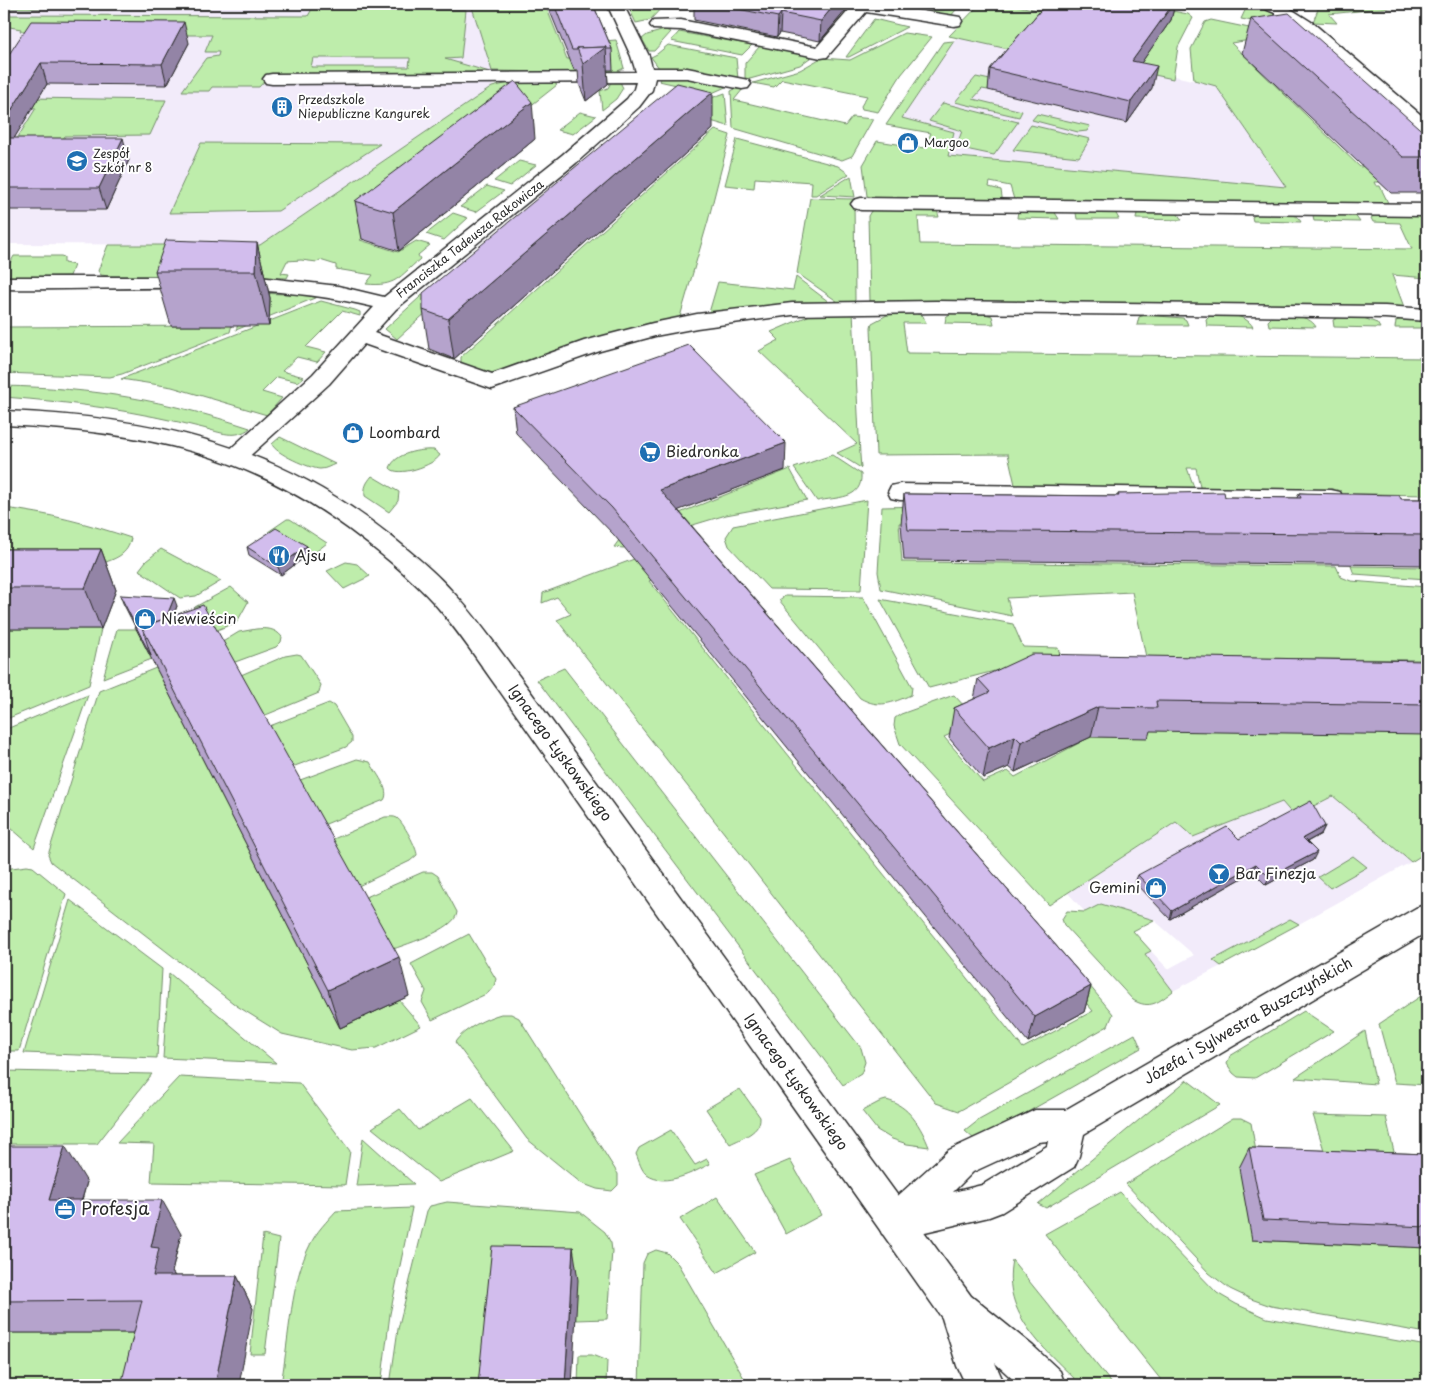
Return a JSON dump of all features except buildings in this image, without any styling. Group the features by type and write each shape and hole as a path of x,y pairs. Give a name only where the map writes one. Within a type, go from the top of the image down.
{"street":[{"path":"614,4 640,56 645,75"},
{"path":"1269,4 1281,9 1306,27 1427,128"},
{"path":"627,31 659,25 682,25 821,53 855,5 954,21"},
{"path":"659,25 671,11"},
{"path":"272,79 687,73 742,84"},
{"name":"Franciszka Tadeusza Rakowicza","path":"235,457 322,380 388,304 582,148 633,103 642,90 645,75"},
{"path":"862,204 1427,210"},
{"path":"4,283 259,283 334,291 388,304"},
{"path":"360,335 492,382 592,346 653,330 697,321 792,309 936,307 1166,309 1385,312 1427,315"},
{"name":"Ignacego Łyskowskiego","path":"4,418 86,423 125,428 174,438 235,457 276,474 312,493 373,535 438,592 509,683 958,1309 1020,1359 1046,1385"},
{"path":"900,492 1353,499"},
{"name":"Józefa i Sylwestra Buszczyńskich","path":"895,1222 961,1162 1035,1126 1069,1125 1427,917"},
{"path":"895,1222 989,1200 1062,1156 1069,1125"},
{"name":"Ignacego Łyskowskiego","path":"958,1309 976,1366 986,1385"}],"shaded area":[{"name":"Zespół Szkół nr 8","path":"4,4 471,4 494,74 492,87 260,245 4,244"},
{"path":"965,25 1216,86 1286,187 947,156 953,132 902,118"},
{"path":"1333,796 1411,862 1299,924 1289,919 1213,960 1221,966 1173,991 1145,953 1151,951 1168,969 1194,955 1154,920 1101,904 1085,912 1068,893 1177,822 1193,837 1282,802 1294,816"}],"green space":[{"path":"4,4 212,4 209,9 4,8"},
{"path":"471,4 545,4 567,59 608,55 604,41 616,40 624,68 614,73 492,71"},
{"path":"627,4 665,4 650,20 636,23"},
{"path":"907,4 961,4 950,17 905,6"},
{"path":"980,4 1009,4 1160,36 1157,8 1188,14 1193,18 1178,47 1173,79 1095,62 1090,67 949,36"},
{"path":"1248,4 1276,13 1292,28 1241,19"},
{"path":"1320,4 1427,4 1427,12 1416,5 1329,14 1337,23 1313,22"},
{"path":"312,9 466,10 461,58 445,59 500,75 269,76 259,87 212,87 209,91 182,91 206,58 218,56 219,52 205,52 212,35 32,35 33,31 20,31 21,29 4,26 4,15 308,16","holes":["313,58 410,58 409,67 311,67"]},
{"path":"874,19 907,27 846,57"},
{"path":"1211,20 1254,29 1264,38 1231,43 1360,167 1400,160 1427,182 1374,182 1376,186 1380,186 1389,205 1015,203 1010,186 990,182 989,187 1001,190 1003,204 877,199 867,196 863,165 877,141 924,148 931,133 886,125 943,42 954,41 902,118 954,132 948,156 1286,187 1216,86 1194,80 1191,49 1205,22"},
{"path":"665,30 671,32 654,51 649,51 642,39 647,35"},
{"path":"679,32 752,45 742,55 671,41"},
{"path":"904,33 932,37 901,75 878,112 862,109 861,106 867,96 782,79 774,87 753,83 800,70 821,58 850,60"},
{"path":"668,45 736,58 738,79 659,68 651,57"},
{"path":"760,46 814,55 800,65 750,79 745,78 745,63"},
{"path":"663,75 686,76 728,86 712,93 659,81"},
{"path":"976,77 995,81 988,90 982,89 973,99 1022,111 1019,117 955,102"},
{"path":"612,80 620,82 623,88 616,99 602,110 600,91 608,88"},
{"path":"509,83 554,83 557,85 360,240 398,252 416,241 430,245 418,255 420,259 402,276 384,284 366,284 373,275 336,269 336,265 320,260 317,262 301,260 287,261 281,273 289,274 287,278 257,277 245,245 260,245 492,87"},
{"path":"743,89 734,100 845,126 852,117 873,119 852,156 842,160 733,128 731,91"},
{"path":"725,93 728,126 683,113 703,101"},
{"path":"28,98 166,100 150,135 65,136 51,158 5,158 36,108 21,108"},
{"path":"943,103 1018,122 994,155 956,147 962,131 929,121"},
{"path":"580,112 596,116 573,134 557,130"},
{"path":"1037,114 1090,126 1087,131 1078,132 1032,120"},
{"path":"1031,125 1090,139 1079,157 1013,150"},
{"path":"715,130 730,135 708,221 680,317 500,374 485,373 461,364 461,357"},
{"path":"737,139 838,166 849,174 816,195 811,195 812,182 755,178 754,188 725,185"},
{"path":"201,143 380,144 278,211 169,213"},
{"path":"519,161 536,165 510,186 494,181"},
{"path":"851,176 855,197 820,195"},
{"path":"487,186 504,191 476,212 460,207"},
{"path":"810,198 854,199 855,300 853,303 841,304 797,273"},
{"path":"876,209 937,210 939,217 918,217 920,244 1412,249 1400,223 1373,222 1371,218 1382,214 1427,215 1427,278 1392,275 1404,307 870,301 868,216 871,211"},
{"path":"1018,211 1054,211 1059,219 1017,218"},
{"path":"1078,211 1115,212 1119,219 1077,219 1076,213"},
{"path":"453,213 468,218 444,240 426,234"},
{"path":"1137,213 1177,213 1182,220 1136,219"},
{"path":"1258,213 1287,213 1298,218 1301,222 1253,221 1252,217"},
{"path":"1315,213 1354,214 1360,222 1314,221"},
{"path":"108,245 239,245 217,276 109,276 101,275 98,271"},
{"path":"14,256 61,256 64,257 64,263 74,265 70,276 4,277 4,263 10,263"},
{"path":"796,277 833,305 708,316 718,282 793,290"},
{"path":"431,287 450,291 397,339 385,329"},
{"path":"241,291 230,332 122,374 110,377 4,373 4,327 222,326"},
{"path":"250,293 322,295 236,330"},
{"path":"321,301 355,310 360,312 360,316 342,311 306,347 326,352 317,362 297,357 282,371 304,377 298,382 277,377 262,392 282,398 267,415 172,387 121,379"},
{"path":"853,311 861,468 837,453 857,444 759,351 779,340 771,332 817,312"},
{"path":"915,313 923,316 926,323 903,323 907,353 1427,358 1427,495 1206,491 1200,487 1196,468 1187,468 1194,487 1192,491 1016,489 1008,454 876,455 872,323 887,315"},
{"path":"951,313 985,314 992,316 994,324 945,323 946,317"},
{"path":"1145,315 1183,318 1188,325 1137,325 1139,317"},
{"path":"1274,315 1303,318 1313,323 1316,327 1269,326 1268,321"},
{"path":"1210,316 1239,317 1245,319 1253,327 1207,326 1206,320"},
{"path":"1340,317 1361,317 1377,323 1380,328 1334,327 1333,320"},
{"path":"1401,319 1427,321 1427,337 1423,328 1395,328 1396,321"},
{"path":"4,386 68,389 129,397 188,410 250,428 239,434 227,434 129,412 4,397"},
{"path":"280,437 335,464 320,469 293,460 274,448 272,444"},
{"path":"434,450 440,455 437,459 424,466 400,472 390,468 402,455 415,451"},
{"path":"832,455 861,474 858,489 847,496 817,501 794,468"},
{"path":"790,469 807,500 726,515 634,546 614,547 622,536"},
{"path":"372,476 399,492 398,501 389,512 365,496 366,485"},
{"path":"867,500 861,590 769,589 729,546 726,537 733,526"},
{"path":"921,506 922,523 899,523 902,562 1336,566 1341,577 1351,581 1427,587 1427,660 1146,657 1132,592 1007,598 1012,616 881,589 878,572 882,507"},
{"path":"4,508 68,520 131,538 127,549 120,556 100,564 4,563"},
{"path":"287,519 290,519 327,543 313,554 309,554 268,532"},
{"path":"685,540 703,541 727,566 728,570 700,560 649,581 1023,1048 1093,1011 1077,992 1089,985 1113,1014 1108,1026 959,1111 936,1103 557,620 571,614 557,597 542,603 543,593"},
{"path":"161,549 221,581 196,596 180,598 139,570 146,561"},
{"path":"346,562 357,564 370,576 344,589 327,571"},
{"path":"1351,566 1427,567 1427,579 1354,574"},
{"path":"231,587 248,602 237,622 207,634 188,629 195,607"},
{"path":"785,596 863,597 912,687 911,695 886,704 873,703 860,698 779,600"},
{"path":"880,599 1013,624 1023,647 1058,648 1060,654 929,688"},
{"path":"4,629 101,629 89,685 4,720"},
{"path":"117,629 168,629 193,643 103,678"},
{"path":"256,629 273,630 282,637 281,642 276,647 227,665 216,646 239,632"},
{"path":"301,655 321,685 319,693 256,719 234,678 285,656"},
{"path":"156,668 340,1028 399,1000 421,1026 376,1048 352,1050 282,1034 237,1006 51,862 48,855 99,691"},
{"path":"564,668 861,1048 865,1062 861,1074 843,1085 537,680"},
{"path":"1427,685 1427,852 1411,862 1333,796 1294,816 1282,802 1193,837 1176,822 1049,905 900,744 894,726 895,718 901,714 954,695 978,721 944,737 983,782 1008,771 1015,777 1079,743 1094,732"},
{"path":"88,695 34,848 4,822 4,730"},
{"path":"329,703 334,706 352,737 352,742 346,747 284,770 262,729"},
{"path":"357,759 370,762 384,786 386,796 384,800 316,828 292,783"},
{"path":"385,817 394,817 400,820 412,841 417,855 410,861 350,890 324,843"},
{"path":"1353,856 1367,867 1330,888 1318,877"},
{"path":"33,867 66,894 19,1051 4,1051 4,869"},
{"path":"423,872 432,872 438,876 457,912 455,919 438,931 385,952 357,901"},
{"path":"70,900 162,969 157,1058 24,1053"},
{"path":"1101,904 1154,920 1133,931 1151,951 1145,954 1173,991 1159,1001 1144,1004 1133,1000 1064,925 1062,919 1067,911 1085,912"},
{"path":"1290,919 1299,924 1221,966 1213,960"},
{"path":"469,934 496,979 494,986 488,993 432,1020 422,1002 426,991 411,964"},
{"path":"169,973 276,1063 163,1058"},
{"path":"1427,992 1427,1085 1395,1083 1379,1024"},
{"path":"1304,1011 1334,1031 1255,1078 1238,1077 1233,1073 1227,1064 1230,1056"},
{"path":"501,1014 511,1014 519,1018 618,1174 618,1185 612,1191 597,1189 581,1183 527,1139 455,1042 476,1025"},
{"path":"1365,1031 1376,1084 1295,1078"},
{"path":"1135,1034 1141,1048 994,1131 974,1139 965,1131 979,1120"},
{"path":"4,1071 152,1074 97,1144 4,1144"},
{"path":"179,1077 299,1083 350,1151 345,1185 151,1182 154,1144 117,1143"},
{"path":"1187,1080 1220,1105 1046,1208 1038,1204"},
{"path":"740,1089 760,1117 754,1131 730,1144 706,1109"},
{"path":"472,1098 514,1151 439,1182 372,1128 400,1109 418,1130"},
{"path":"886,1100 908,1112 918,1125 929,1147 907,1144 892,1139 877,1130 862,1111"},
{"path":"1313,1115 1386,1117 1397,1165 1329,1166"},
{"path":"1233,1118 1241,1118 1251,1123 1258,1163 1252,1240 1427,1248 1427,1333 1271,1306 1230,1289 1209,1273 1126,1184"},
{"path":"671,1130 695,1165 707,1159 710,1164 679,1177 662,1180 654,1179 645,1173 636,1154 639,1148"},
{"path":"363,1138 414,1184 356,1186"},
{"path":"790,1160 821,1215 786,1234 754,1175"},
{"path":"1120,1192 1217,1293 1267,1318 1427,1346 1427,1385 1165,1385 1045,1234"},
{"path":"717,1197 755,1252 717,1273 680,1219"},
{"path":"447,1202 580,1212 605,1232 611,1243 607,1319 576,1320 489,1385 390,1385 398,1329 427,1211 430,1206"},
{"path":"412,1208 390,1314 381,1385 286,1385 282,1378 295,1292 304,1259 318,1231 336,1211"},
{"path":"263,1235 279,1239 265,1354 250,1354"},
{"path":"656,1250 667,1253 678,1264 748,1385 639,1385 643,1263 647,1254"},
{"path":"1012,1260 1113,1385 1081,1385 1041,1345 1029,1330 1013,1298 1010,1280"},
{"path":"4,1333 162,1333 150,1385 4,1385"},
{"path":"579,1355 592,1355 607,1361 606,1385 578,1385"}],"place":[{"name":"Przedszkole Niepubliczne Kangurek","path":"282,107"},
{"name":"Margoo","path":"908,143"},
{"name":"Zespół Szkół nr 8","path":"77,161"},
{"name":"Loombard","path":"353,433"},
{"name":"Biedronka","path":"650,452"},
{"name":"Ajsu","path":"279,556"},
{"name":"Niewieścin","path":"145,619"},
{"name":"Bar Finezja","path":"1219,874"},
{"name":"Gemini","path":"1156,888"},
{"name":"Profesja","path":"65,1209"}]}
